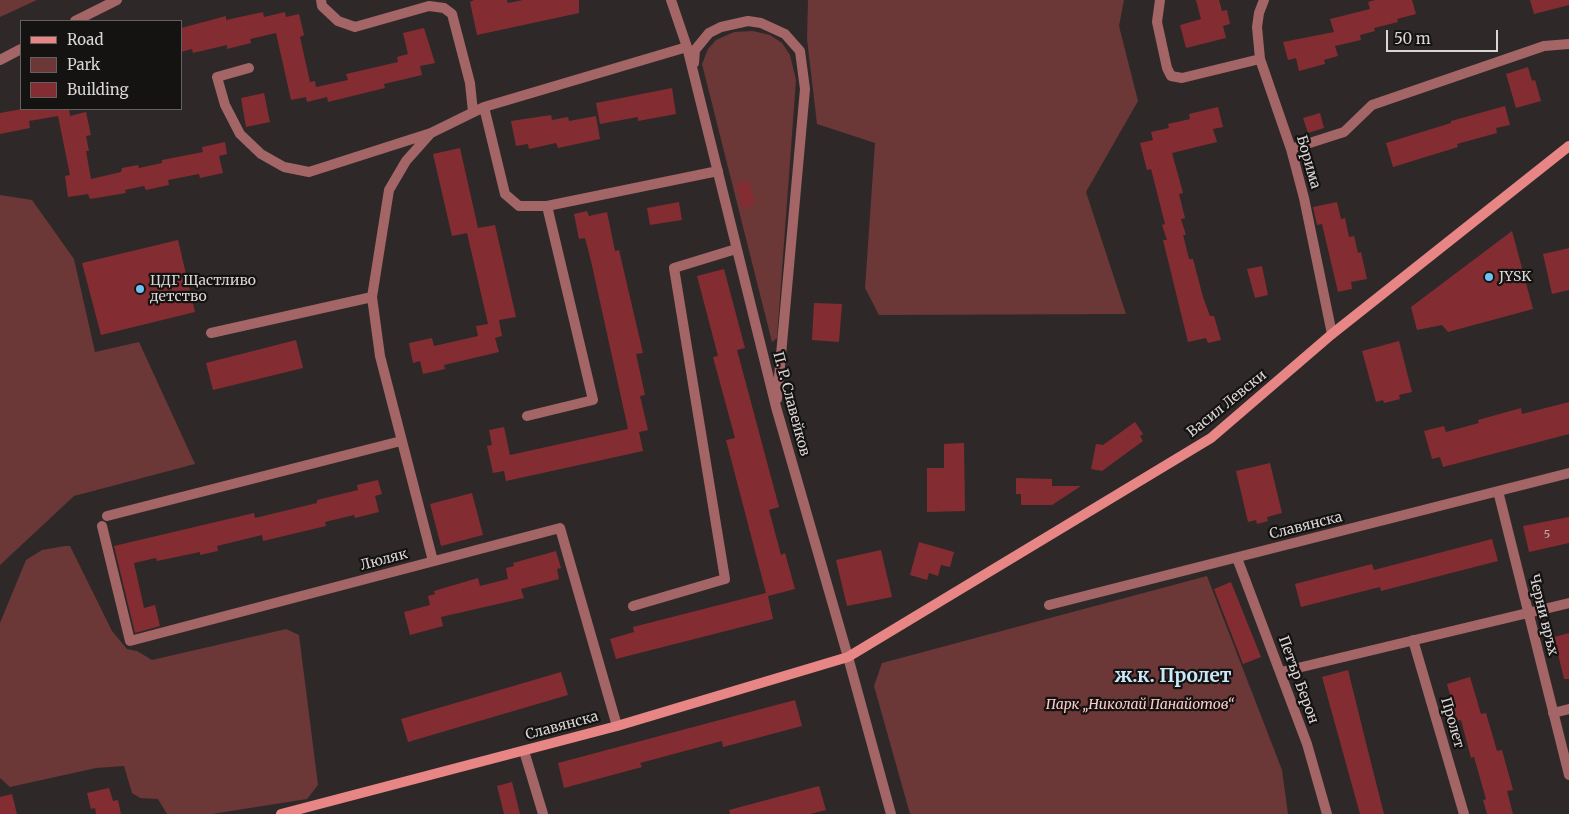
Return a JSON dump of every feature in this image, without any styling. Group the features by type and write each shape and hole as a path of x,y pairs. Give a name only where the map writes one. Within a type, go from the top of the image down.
{"street":[{"path":"77,20 117,0"},
{"path":"321,0 322,6 338,21 355,27 430,6 444,8 452,14 470,83 473,112"},
{"name":"П. Р. Славейков","path":"672,0 687,47 776,407 891,814"},
{"path":"1160,0 1157,22 1167,68 1171,76 1182,78 1260,59"},
{"name":"Борима","path":"1264,0 1258,13 1260,59 1291,149 1304,198 1332,334"},
{"path":"693,72 695,50 709,34 721,27 748,21 761,23 785,34 800,51 806,89 776,407"},
{"path":"1291,149 1344,132 1372,105 1544,46 1569,44"},
{"path":"249,68 217,77 225,105 240,134 261,154 284,168 309,172 431,133 484,106 687,47"},
{"path":"0,60 20,50"},
{"path":"484,106 505,194 518,206 547,206 718,170"},
{"path":"431,133 406,161 389,190 372,297 380,356 400,441 433,561"},
{"name":"Васил Левски","path":"848,657 1211,438 1332,334 1569,146"},
{"path":"527,416 593,400 547,206"},
{"path":"633,606 725,579 674,268 736,248"},
{"path":"211,333 372,297"},
{"path":"107,516 400,441"},
{"name":"Славянска","path":"1049,605 1569,473"},
{"name":"Черни връх","path":"1498,491 1569,775"},
{"name":"Люляк","path":"102,526 130,641 560,528 617,726"},
{"name":"Петър Берон","path":"1237,558 1307,744 1327,814"},
{"path":"1281,672 1569,603"},
{"name":"Пролет","path":"1413,640 1464,814"},
{"name":"Славянска","path":"281,814 617,726 848,657"},
{"path":"1553,713 1569,709"},
{"path":"524,751 542,814"}],"green space":[{"path":"0,0 37,0 0,17"},
{"path":"808,0 1124,0 1119,26 1138,101 1086,192 1126,314 879,315 865,288 875,143 817,124 807,39"},
{"path":"753,31 770,35 782,43 790,55 796,80 777,338 772,342 702,64 708,49 716,40 734,32"},
{"path":"0,195 32,200 74,259 95,352 139,342 195,464 74,496 0,565"},
{"path":"70,546 112,631 127,649 137,651 152,660 286,629 299,635 318,785 307,799 212,814 167,814 158,799 140,798 132,793 124,766 96,768 10,787 0,778 0,623 26,560 42,550"},
{"name":"Парк „Николай Панайотов“","path":"1207,576 1282,770 1288,814 910,814 874,686 882,663"}],"building":[{"path":"474,0 507,0 508,3 523,0 579,0 579,13 477,35 470,2"},
{"path":"1196,0 1219,0 1222,11 1227,10 1230,24 1223,26 1226,38 1186,48 1180,25 1201,19"},
{"path":"1375,0 1412,0 1416,14 1397,19 1398,22 1374,28 1375,31 1360,35 1361,40 1335,46 1338,56 1324,60 1325,64 1299,71 1296,58 1288,60 1283,42 1334,32 1330,19 1370,9 1368,2"},
{"path":"1530,0 1569,0 1569,5 1534,14"},
{"path":"263,12 264,17 285,12 286,17 299,14 304,35 300,37 310,82 315,81 316,87 348,80 346,74 398,62 397,57 408,54 403,33 424,28 435,63 420,66 422,75 384,84 385,88 328,102 327,97 307,102 306,97 291,100 276,33 250,39 251,43 227,49 227,45 193,53 192,49 182,52 182,28 226,16 226,20"},
{"path":"1528,67 1532,81 1535,80 1541,101 1516,108 1506,74"},
{"path":"672,88 676,114 638,121 638,117 600,124 596,103"},
{"path":"264,93 270,122 246,127 241,98"},
{"path":"1505,106 1510,125 1496,128 1497,133 1457,144 1458,147 1393,167 1386,143 1451,123 1451,121"},
{"path":"1218,107 1223,127 1213,129 1217,142 1172,153 1183,193 1179,194 1185,218 1181,219 1186,235 1183,235 1189,259 1193,259 1203,297 1210,316 1214,316 1221,340 1208,343 1206,338 1188,342 1163,240 1167,240 1162,225 1165,224 1151,169 1147,170 1140,143 1153,140 1151,132 1169,128 1168,124 1190,119 1189,114"},
{"path":"20,109 69,110 70,116 86,112 91,135 86,136 89,151 86,151 91,179 121,172 122,168 138,165 139,168 162,163 162,160 203,152 202,147 225,142 227,154 219,156 223,173 200,178 199,174 168,180 169,185 146,190 144,186 125,190 126,193 90,199 88,194 68,197 65,176 70,175 58,116 29,121 30,128 0,134 0,113"},
{"path":"1320,113 1324,128 1308,133 1303,118"},
{"path":"551,115 552,120 568,117 569,121 596,116 600,139 558,148 556,143 529,149 528,144 516,146 511,121"},
{"path":"460,148 478,228 495,225 516,317 499,320 502,336 495,338 499,352 444,365 445,369 423,374 420,361 413,363 409,343 432,338 434,346 478,336 476,326 488,324 467,233 452,236 433,154"},
{"path":"749,181 755,205 742,208 736,184"},
{"path":"679,202 682,220 650,225 647,208"},
{"path":"1337,202 1341,219 1345,218 1349,237 1354,236 1358,253 1361,252 1367,279 1351,282 1352,289 1338,292 1322,224 1317,225 1313,207"},
{"path":"587,211 589,216 607,212 615,251 619,250 643,353 636,354 645,395 640,396 648,430 639,432 643,451 506,481 504,471 493,473 487,446 492,445 489,430 504,427 510,455 628,429 591,261 585,238 579,239 574,214"},
{"path":"1512,231 1533,309 1448,332 1442,325 1417,330 1411,307"},
{"name":"ЦДГ Щастливо детство","path":"178,240 195,312 101,335 82,263"},
{"path":"1569,248 1569,290 1552,294 1543,254"},
{"path":"1262,266 1268,295 1255,298 1247,269"},
{"path":"724,269 745,348 737,350 779,507 769,510 781,555 785,553 795,589 768,596 773,619 616,659 610,639 634,632 633,627 766,593 726,440 735,438 713,357 718,356 697,276"},
{"path":"814,303 842,304 839,342 812,340"},
{"path":"296,340 303,368 213,390 206,363"},
{"path":"1399,341 1412,392 1399,395 1400,399 1384,403 1383,400 1376,402 1362,351"},
{"path":"1569,402 1569,434 1443,467 1440,457 1432,459 1424,431 1444,426 1446,432 1479,423 1478,420 1521,408 1522,414"},
{"path":"1135,422 1143,434 1140,436 1143,441 1102,471 1091,469 1096,444 1103,445"},
{"path":"964,443 965,511 927,512 927,468 944,468 944,444"},
{"path":"1270,463 1282,513 1267,517 1268,521 1257,524 1256,520 1248,522 1236,471"},
{"path":"1016,478 1052,479 1052,486 1081,486 1052,505 1021,505 1021,494 1016,494"},
{"path":"378,480 382,494 375,496 379,512 355,518 354,515 325,522 326,526 263,541 262,535 217,546 218,551 200,555 200,552 157,561 156,558 134,563 144,608 155,605 160,626 135,633 114,546 254,513 255,518 317,503 317,500 358,490 357,485"},
{"path":"472,493 483,535 441,546 430,504"},
{"path":"1569,517 1569,543 1529,552 1523,526"},
{"path":"1492,539 1498,561 1381,591 1380,587 1301,607 1295,584 1372,564 1374,570"},
{"path":"919,542 954,552 950,567 941,565 938,576 929,573 927,580 910,575"},
{"path":"881,550 892,597 847,606 836,560"},
{"path":"556,551 561,568 557,569 559,579 521,589 524,598 441,617 443,626 410,635 404,612 430,605 428,596 435,594 434,591 478,578 480,586 508,579 506,568 514,566 513,563"},
{"path":"1231,582 1261,657 1243,664 1214,589"},
{"path":"1569,633 1569,679 1564,679 1554,637"},
{"path":"1348,670 1384,814 1360,814 1322,677"},
{"path":"561,672 568,695 408,742 401,719"},
{"path":"1470,677 1481,714 1486,713 1497,751 1502,750 1513,790 1507,791 1513,814 1487,814 1483,800 1486,799 1474,757 1471,758 1461,720 1457,721 1447,684"},
{"path":"795,700 802,726 723,747 722,741 640,763 642,767 564,788 558,763"},
{"path":"512,782 520,814 504,814 497,786"},
{"path":"819,786 826,810 810,814 730,814 729,810"},
{"path":"109,788 113,801 118,800 121,814 96,814 95,808 91,809 87,793"},
{"path":"12,794 17,814 0,814 0,797"}],"place":[{"name":"JYSK","path":"1489,277"},
{"name":"ЦДГ Щастливо детство","path":"140,289"}],"district":[{"name":"ж.к. Пролет","path":"1173,677"}]}
